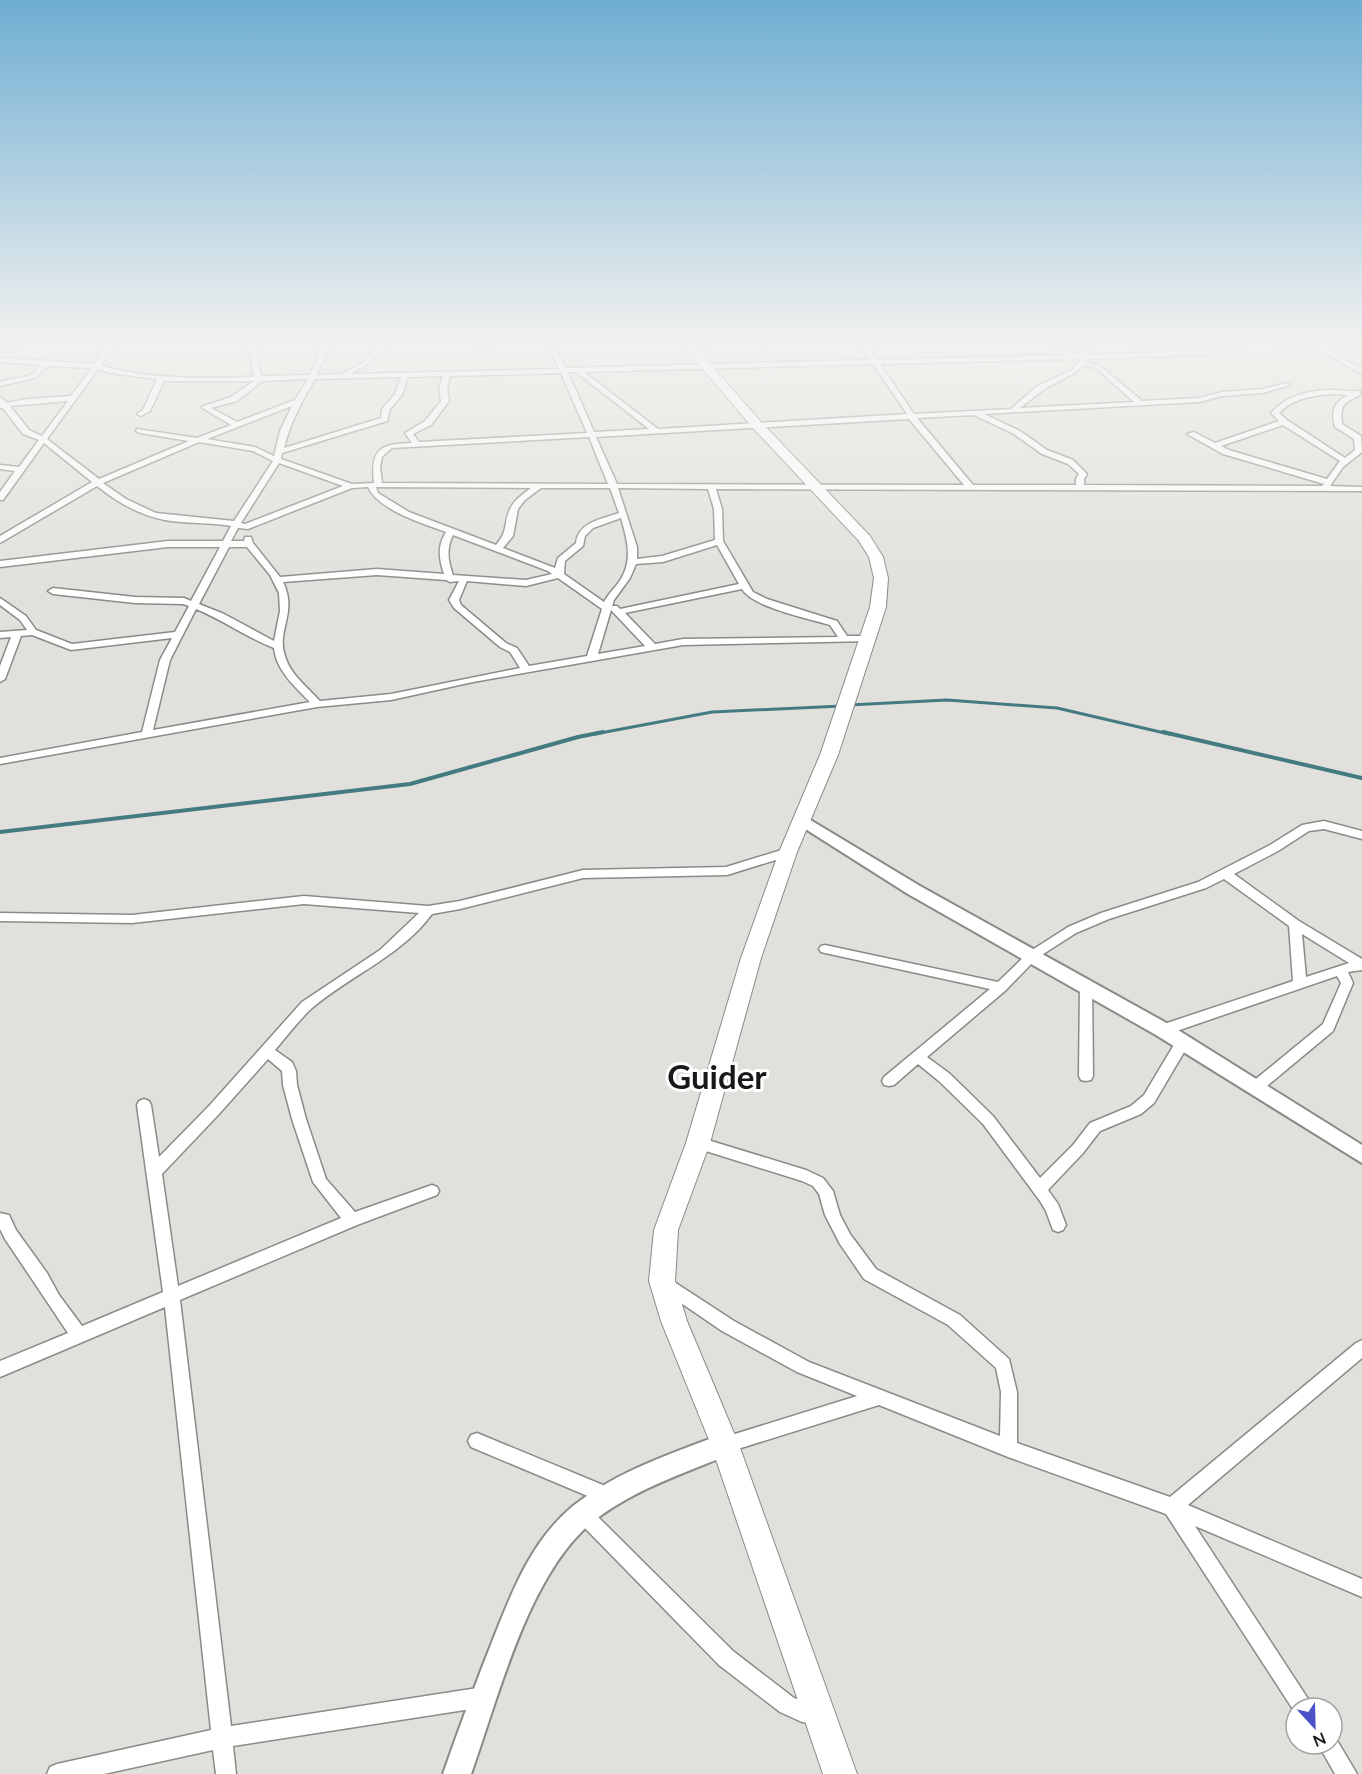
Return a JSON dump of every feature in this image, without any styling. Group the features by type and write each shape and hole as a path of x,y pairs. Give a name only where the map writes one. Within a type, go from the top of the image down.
{"main road":[{"path":"757,425 858,530 876,557 881,578 878,608 862,661 828,755 788,852 751,958 698,1143 666,1230 662,1281 674,1321 725,1445 840,1774"}],"street":[{"path":"20,425 26,432 43,439 132,505 153,514 179,519 240,525 351,486 374,485 1080,489 1326,486 1362,489"},
{"path":"0,498 53,425"},
{"path":"0,540 98,482 237,425"},
{"path":"147,734 165,660 225,544 240,525 278,456 287,425"},
{"path":"278,456 367,425"},
{"path":"416,443 410,433 425,425"},
{"path":"588,425 613,486 632,543 632,562 626,578 607,606 592,657"},
{"path":"648,425 656,431"},
{"path":"651,647 618,612 559,575 533,561 497,550 391,506 375,494 374,485 379,452 382,448 416,443 761,425"},
{"path":"918,425 970,487"},
{"path":"1003,425 1025,436 1040,449 1072,461 1083,474 1080,479 1080,489"},
{"path":"1214,446 1276,425"},
{"path":"1289,425 1349,460 1362,463"},
{"path":"1326,486 1340,465 1358,453 1360,441 1338,425"},
{"path":"140,431 145,434 201,439 255,449 351,486"},
{"path":"1191,434 1214,446 1326,486"},
{"path":"0,467 22,470"},
{"path":"497,550 509,536 514,508 522,498 538,486"},
{"path":"711,486 718,509 719,541 749,594 834,623 844,639"},
{"path":"559,575 561,560 580,544 581,536 590,526 622,515"},
{"path":"240,525 249,544 277,580 286,602 278,646 280,657 289,674 316,704"},
{"path":"450,579 443,560 446,538 451,531"},
{"path":"632,562 663,559 719,541"},
{"path":"0,564 168,544 210,542 249,544"},
{"path":"277,580 377,572 450,579 532,583 559,575"},
{"path":"464,579 454,600 456,606 503,645 514,650 526,670"},
{"path":"618,612 745,586"},
{"path":"53,591 135,600 184,601 221,616 262,640 278,646"},
{"path":"0,602 23,618 33,632"},
{"path":"0,635 33,632 71,647 81,647 178,634"},
{"path":"0,679 17,633"},
{"path":"2,758 316,704 391,697 651,647 718,640 869,639"},
{"path":"802,820 914,890 1086,984 1163,1030 1362,1155"},
{"path":"889,1081 1001,987 1033,955 1072,930 1105,916 1202,885 1274,848 1306,828 1324,825 1362,835"},
{"path":"0,918 132,919 304,900 428,910 460,905 583,874 727,871 788,852"},
{"path":"1226,874 1295,924 1361,965"},
{"path":"154,1173 214,1110 307,1005 384,953 420,921 428,910"},
{"path":"1295,924 1300,984"},
{"path":"825,949 1001,987"},
{"path":"1163,1030 1361,965"},
{"path":"1257,1087 1328,1027 1347,983 1341,970"},
{"path":"1086,984 1086,1076"},
{"path":"1039,1189 1078,1149 1095,1127 1136,1110 1149,1099 1183,1042"},
{"path":"266,1050 289,1071 290,1085 316,1173 326,1191 352,1221"},
{"path":"918,1057 980,1112 1053,1209 1058,1225"},
{"path":"144,1104 172,1296 226,1774"},
{"path":"698,1143 806,1176 818,1182 826,1191 833,1215 844,1239 870,1274 954,1320 980,1345 998,1358 1006,1371 1009,1392 1008,1448"},
{"path":"0,1369 352,1221 432,1191"},
{"path":"0,1219 4,1220 10,1234 41,1278 53,1300 79,1335"},
{"path":"662,1281 728,1326 803,1367 1008,1448 1172,1507 1362,1588"},
{"path":"1172,1507 1362,1348"},
{"path":"457,1774 484,1696 529,1581 554,1542 583,1514 610,1496 672,1466 725,1445 877,1398"},
{"path":"477,1441 610,1496"},
{"path":"1172,1507 1296,1696"},
{"path":"583,1514 726,1658 787,1705 802,1712 818,1714"},
{"path":"57,1774 221,1738 484,1696"},
{"path":"1336,1756 1347,1774"}],"waterway":[{"path":"849,705 947,700 1057,708 1169,734"},
{"path":"595,734 712,712 842,706"},
{"path":"0,832 410,784 603,732"},
{"path":"1163,732 1362,778"}],"district":[{"name":"Guider","path":"717,1077"}]}
